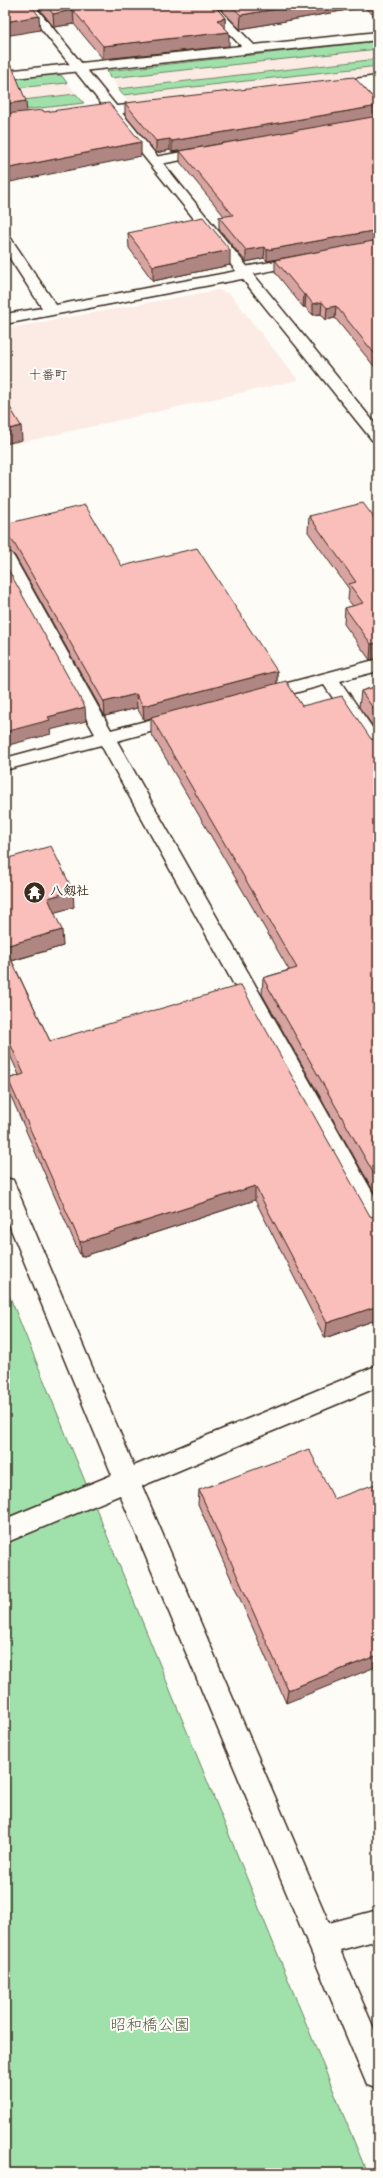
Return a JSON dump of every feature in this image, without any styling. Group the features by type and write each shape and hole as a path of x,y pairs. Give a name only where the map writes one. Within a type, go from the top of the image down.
{"street":[{"path":"28,5 378,437"},
{"path":"208,5 251,49"},
{"path":"5,75 378,36"},
{"path":"318,87 372,81 378,94"},
{"path":"75,115 169,104"},
{"path":"155,161 224,149"},
{"path":"5,240 52,311"},
{"path":"5,319 245,273 318,257"},
{"path":"5,557 378,1223"},
{"path":"244,700 378,665"},
{"path":"329,678 378,750"},
{"path":"5,764 198,713"},
{"path":"5,1187 320,1940 378,2074"},
{"path":"5,1531 378,1376"},
{"path":"320,1940 378,1925"}],"shaded area":[{"path":"378,41 378,75 131,103 127,101 107,71"},
{"path":"53,74 62,76 84,103 78,107 5,116 5,79"},
{"path":"218,290 230,294 298,380 5,446 5,329"}],"green space":[{"path":"378,41 378,49 110,78 107,71"},
{"path":"378,59 378,66 123,95 118,89"},
{"path":"53,74 62,76 67,83 5,89 5,79"},
{"path":"76,94 84,103 5,112 5,102"},
{"name":"昭和橋公園","path":"5,1285 367,2173 5,2173"}],"building":[{"path":"5,5 31,5 39,16 5,22"},
{"path":"46,5 214,5 225,18 217,20 229,32 103,46 73,10 53,14"},
{"path":"230,5 300,5 241,15"},
{"path":"5,48 8,56 5,56"},
{"path":"5,66 12,66 26,101 5,104"},
{"path":"354,77 378,103 378,106 172,141 170,139 156,141 125,103"},
{"path":"109,103 141,142 5,169 5,114 43,110 44,112"},
{"path":"378,116 378,230 267,250 265,247 246,250 219,217 233,215 180,151"},
{"path":"203,217 230,250 153,266 128,233"},
{"path":"378,240 378,358 336,306 327,308 322,302 313,304 275,260"},
{"path":"5,399 21,426 5,430"},
{"path":"363,503 378,523 378,643 371,644 345,608 363,603 349,584 356,582 309,516"},
{"path":"85,505 122,566 197,548 277,671 143,706 136,694 104,702 14,543 10,538 5,537 5,524"},
{"path":"5,564 85,707 48,717 50,720 5,732"},
{"path":"286,681 302,706 342,696 371,739 378,741 378,1181 263,978 297,968 151,717"},
{"path":"378,686 378,715 361,691"},
{"path":"51,846 73,891 48,898 62,930 5,946 5,859"},
{"path":"5,947 50,1041 241,985 370,1216 378,1219 378,1306 327,1323 255,1186 80,1242 8,1079 24,1074 5,1032"},
{"path":"309,1449 334,1499 378,1483 378,1655 288,1690 199,1490"}],"place":[{"name":"八剱社","path":"35,892"}],"district":[{"name":"十番町","path":"48,376"}]}
